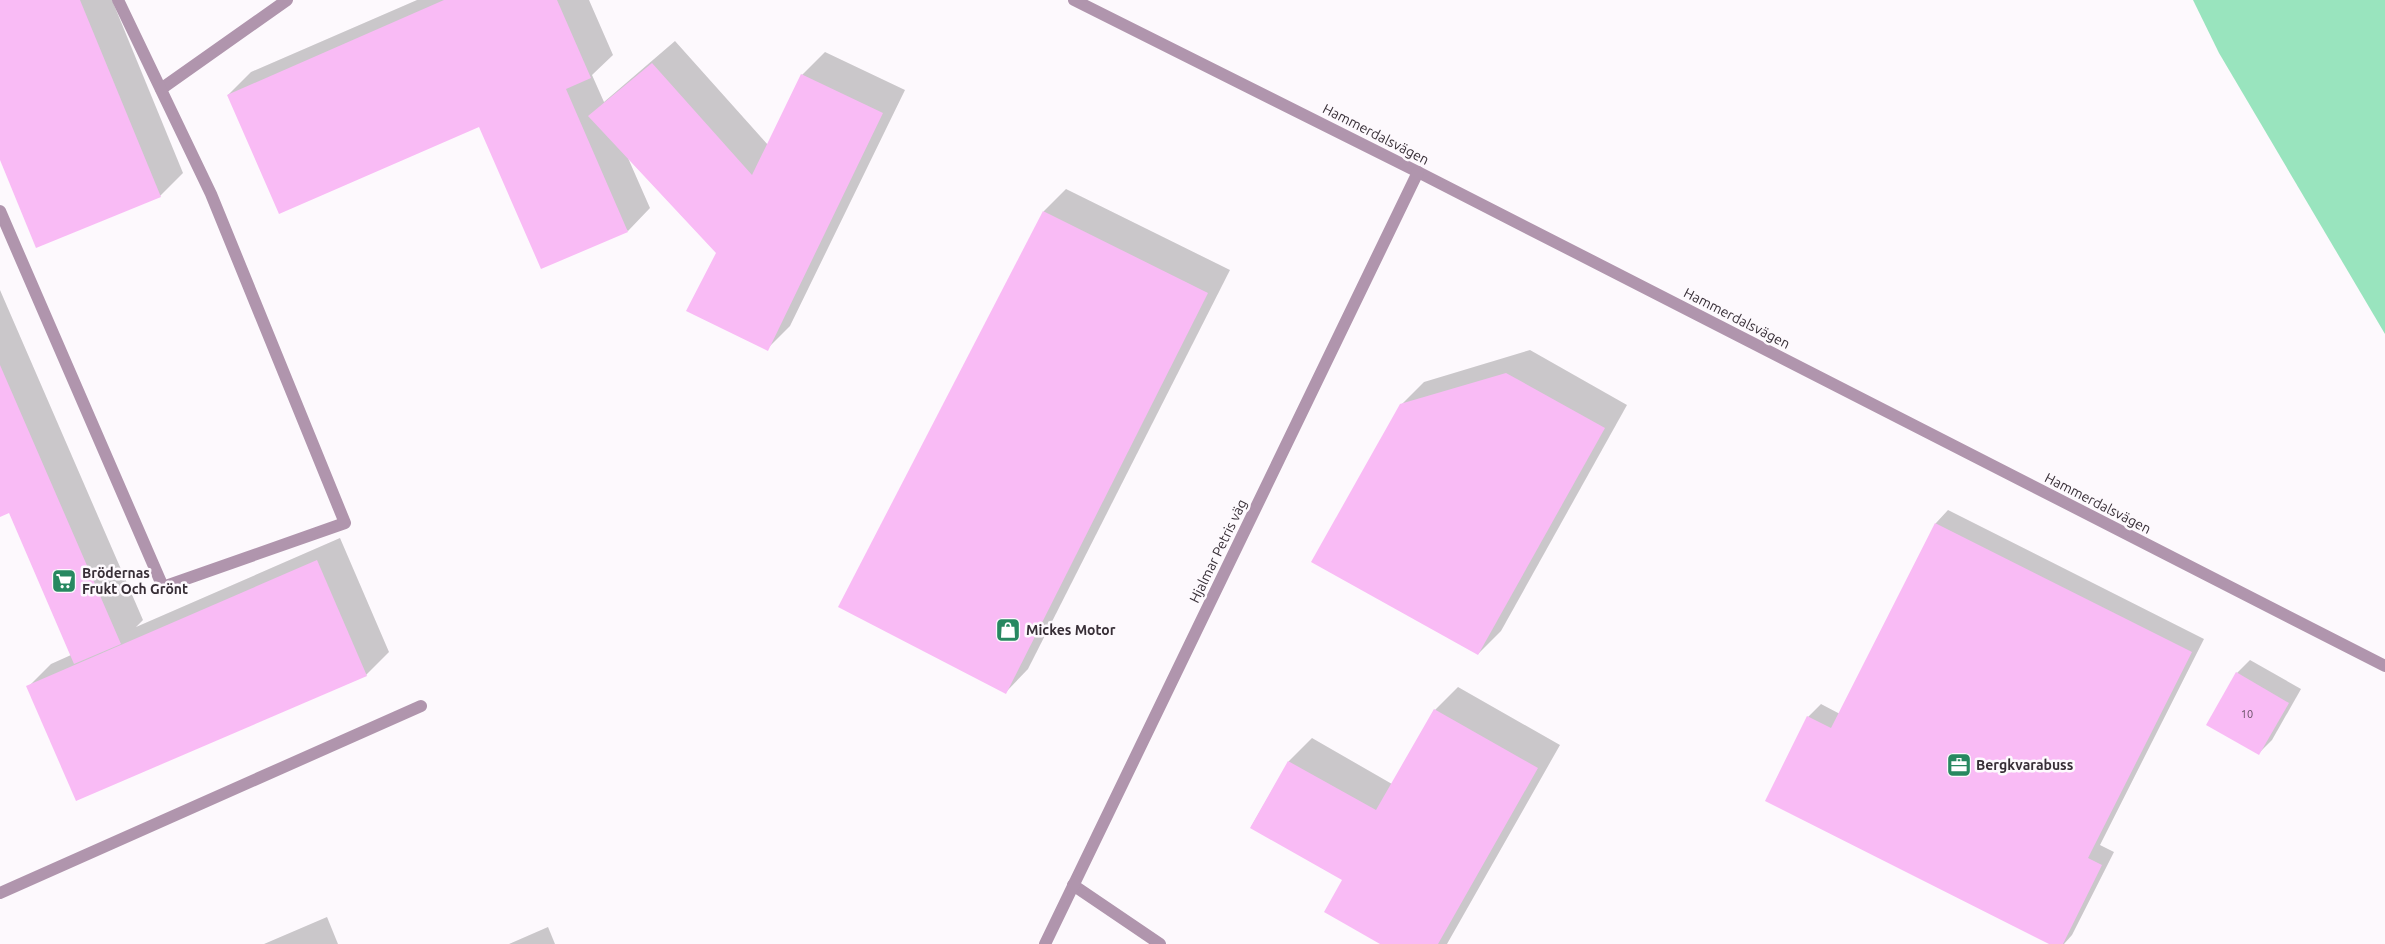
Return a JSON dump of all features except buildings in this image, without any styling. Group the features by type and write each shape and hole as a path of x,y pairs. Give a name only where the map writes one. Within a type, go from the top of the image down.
{"street":[{"path":"0,211 163,587 345,523 211,194 118,0"},
{"path":"161,89 287,0"},
{"name":"Hammerdalsvägen","path":"1074,0 1418,172 2385,666"},
{"name":"Hjalmar Petris väg","path":"1045,944 1418,172"},
{"path":"0,894 422,706"},
{"path":"1073,886 1160,944"}],"green space":[{"path":"2193,0 2385,0 2385,334 2219,53"}],"place":[{"name":"Brödernas Frukt Och Grönt","path":"64,581"},
{"name":"Mickes Motor","path":"1008,630"},
{"name":"Bergkvarabuss","path":"1959,765"}]}
